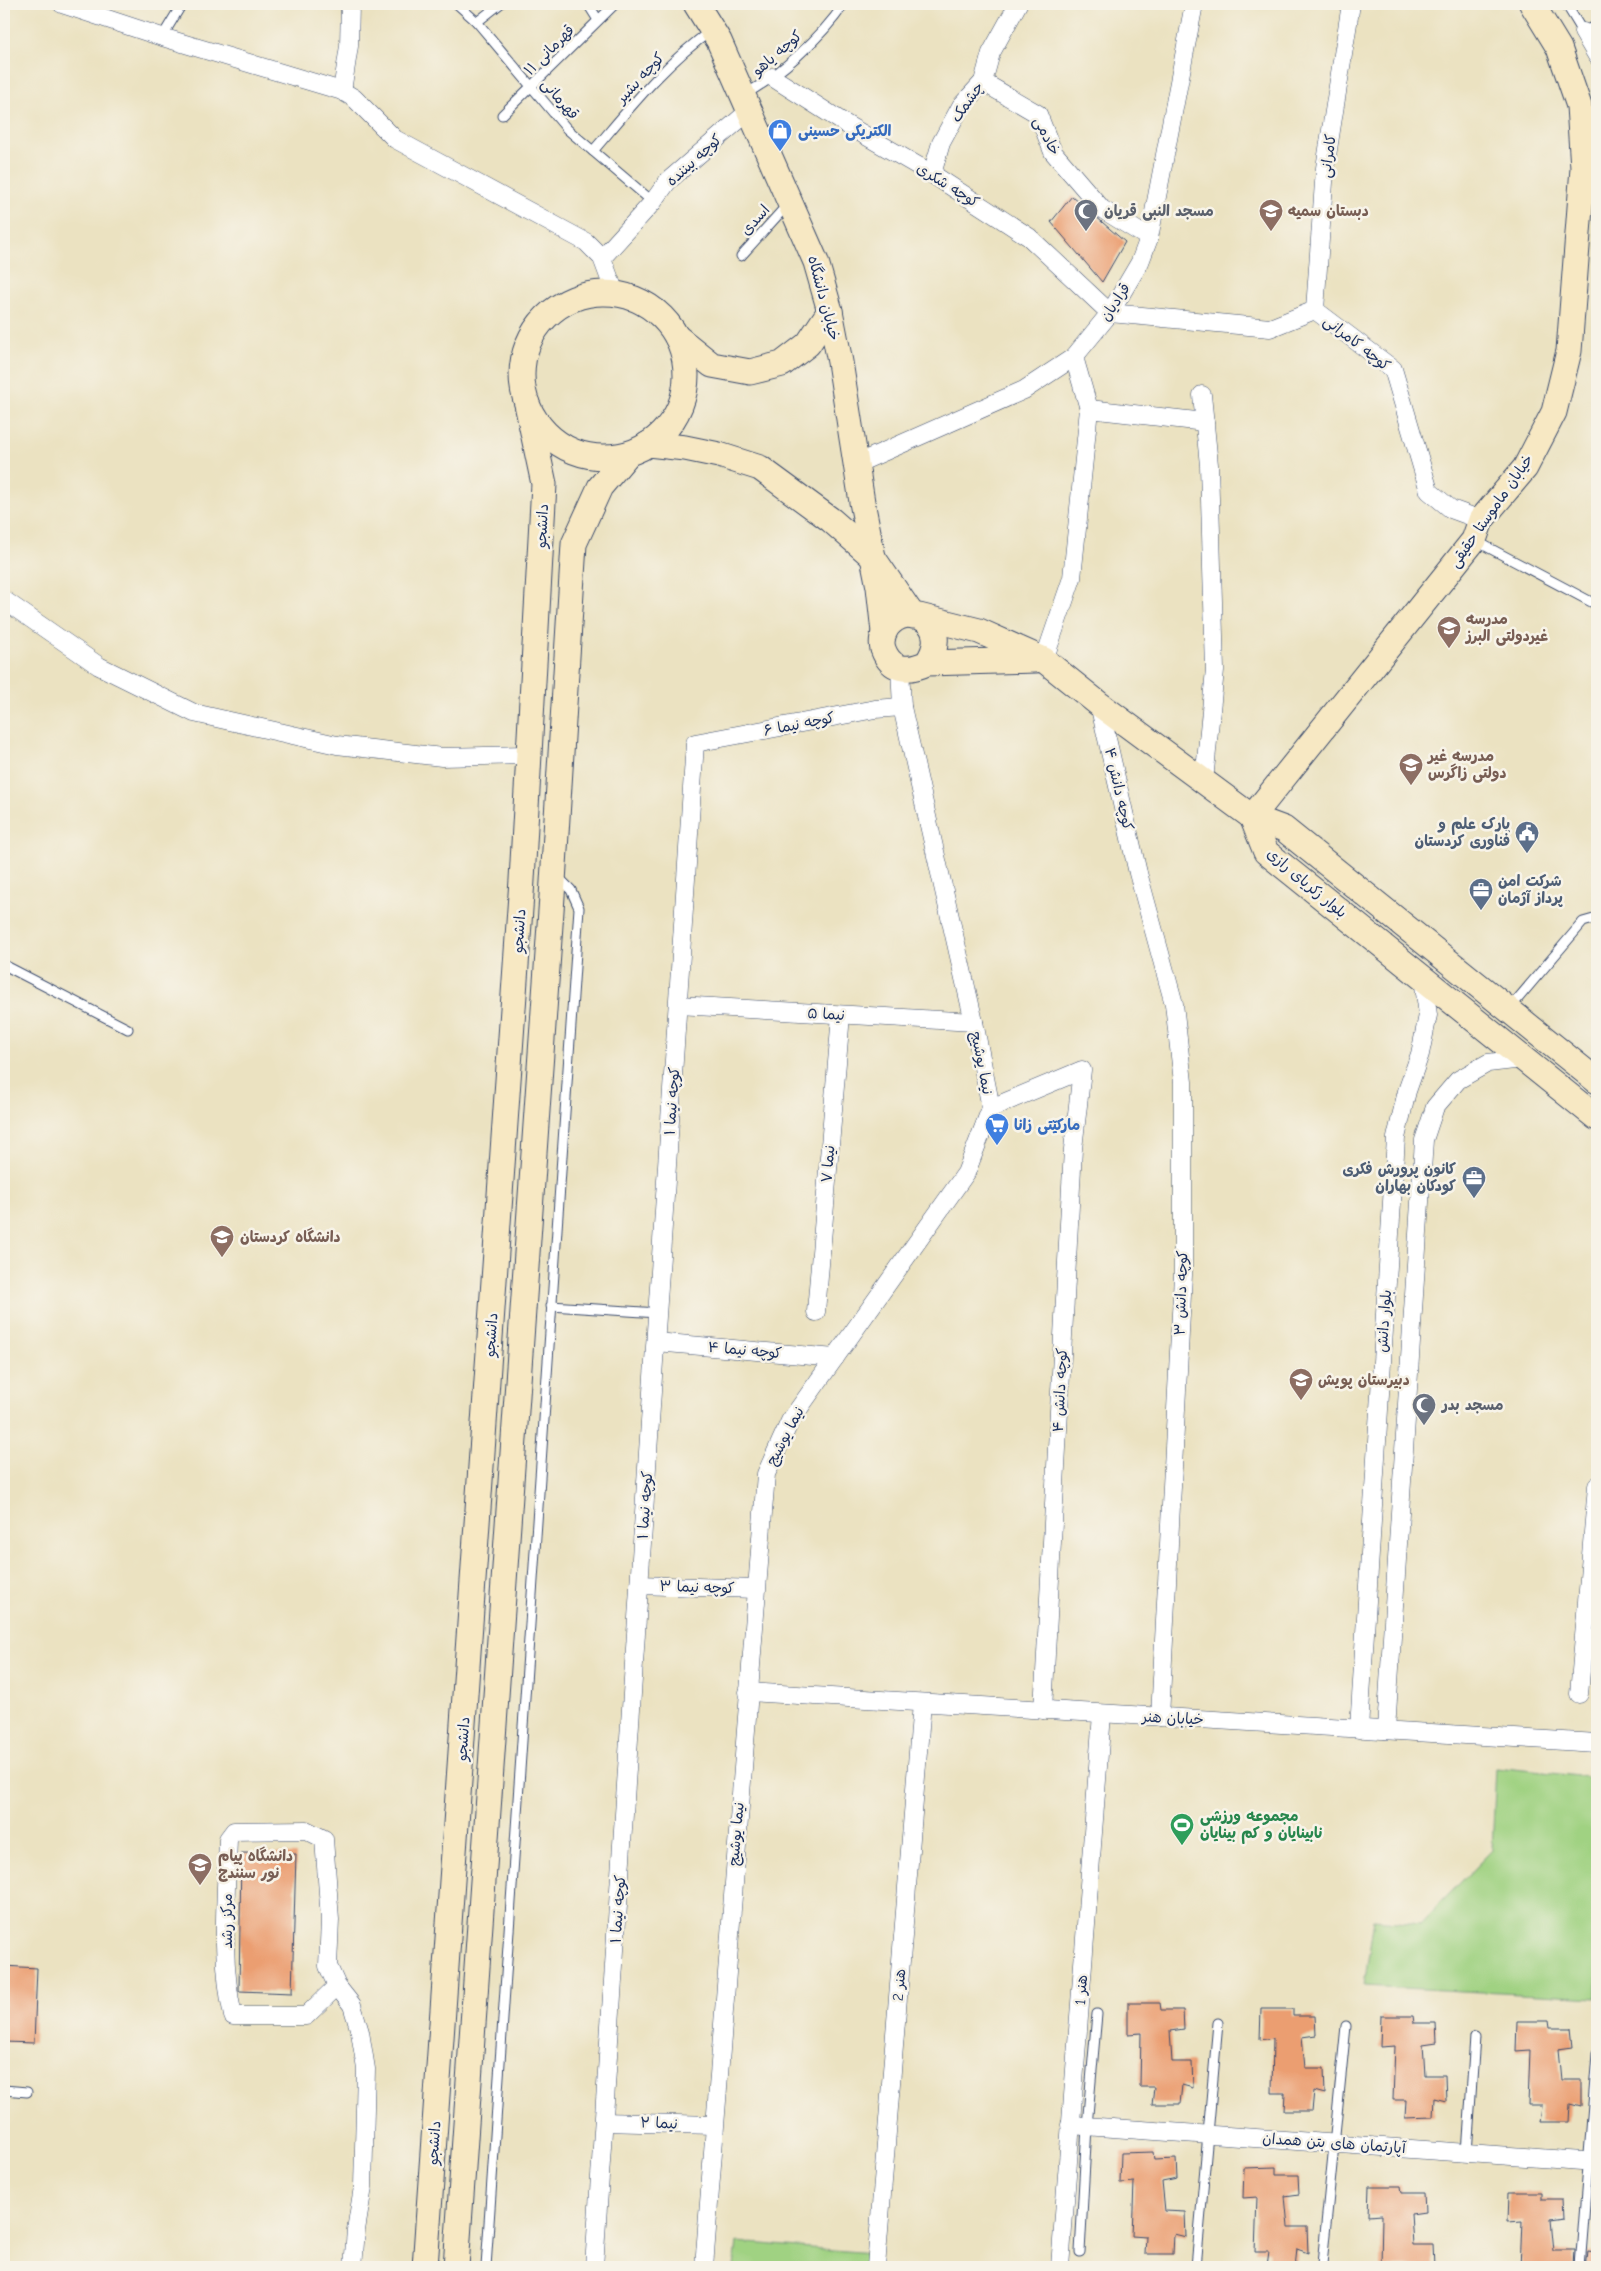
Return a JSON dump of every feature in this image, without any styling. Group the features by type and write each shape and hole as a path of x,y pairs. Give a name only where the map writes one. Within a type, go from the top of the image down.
{"street":[{"path":"63,4 162,38 342,91 354,98 395,139 586,242 602,258 616,293"},
{"path":"342,91 349,46 350,4"},
{"name":"خیابان دانشگاه","path":"696,4 712,30 746,103 816,262 830,311 840,362 884,632"},
{"name":"چشمک","path":"932,174 940,143 961,106 983,82 991,53 1018,4"},
{"name":"قرادیان","path":"856,464 1024,390 1074,358 1110,313 1140,262 1149,238 1194,4"},
{"name":"کامرانی","path":"1315,310 1325,168 1351,4"},
{"name":"خیابان ماموستا حقیقی","path":"1252,817 1525,468 1554,412 1569,351 1583,168 1579,106 1559,48 1532,4"},
{"path":"1590,29 1597,56"},
{"name":"کوچه شکری","path":"772,77 849,126 932,174 1029,237 1110,313"},
{"name":"خادمی","path":"983,82 1038,114 1053,152 1102,209 1149,238"},
{"name":"کوچه بیننده","path":"602,258 653,202 668,181 746,103"},
{"path":"830,311 808,344 782,364 750,372 712,365 677,337 662,316 641,301 616,293 587,294 561,304 540,323 526,348 521,376 527,404 539,425 557,442 578,453 603,457 638,449 685,448 719,455 760,468 831,520 872,556"},
{"name":"کوچه کامرانی","path":"1110,313 1270,328 1315,310 1393,369 1429,491 1478,530"},
{"path":"638,449 666,428 679,408 685,384 685,360 677,337"},
{"path":"1044,660 1072,578 1089,409 1074,358"},
{"path":"1202,395 1209,465 1215,670 1204,781"},
{"name":"دانشجو","path":"425,2267 521,890 544,484 527,404"},
{"path":"1089,409 1205,422"},
{"name":"دانشجو","path":"456,2267 574,544 600,487 638,449"},
{"name":"خیابان دانشگاه","path":"872,556 916,616"},
{"path":"4,600 99,666 194,713 337,745 442,757 529,755"},
{"path":"1044,660 927,663 914,669 900,668 888,659 882,646 884,632 892,620 905,615 979,631 1044,660 1099,704 1252,817"},
{"path":"916,616 931,624 936,637 935,652 927,663"},
{"name":"نیما یوشیج","path":"704,2267 713,2125 755,1589 766,1474 790,1421 966,1173 991,1108 974,1022 902,707 900,668"},
{"name":"کوچه دانش ۴","path":"1099,704 1138,874"},
{"name":"کوچه نیما ۶","path":"696,743 876,709 902,707"},
{"name":"کوچه نیما ۱","path":"594,2267 696,743"},
{"name":"بلوار زکریای رازی","path":"1252,817 1266,852 1597,1118"},
{"name":"بلوار زکریای رازی","path":"1252,817 1284,829 1597,1081"},
{"name":"کوچه دانش ۳","path":"1138,874 1174,1004 1183,1082 1183,1275 1160,1717"},
{"name":"بلوار دانش","path":"1359,1729 1396,1138 1407,1091 1420,1054 1428,1015 1423,978"},
{"name":"نیما ۵","path":"678,1004 974,1022"},
{"name":"نیما ۷","path":"816,1312 841,1015"},
{"name":"بلوار دانش","path":"1386,1730 1424,1140 1435,1107 1458,1080 1488,1063 1523,1058"},
{"name":"کوچه دانش ۴","path":"991,1108 1082,1070 1073,1159 1043,1710"},
{"path":"1396,1138 1424,1140"},
{"name":"کوچه نیما ۴","path":"656,1342 835,1358"},
{"path":"1579,1694 1597,1486"},
{"name":"کوچه نیما ۳","path":"639,1585 755,1589"},
{"name":"خیابان هنر","path":"748,1692 1597,1743"},
{"name":"هنر 2","path":"876,2267 922,1703"},
{"name":"هنر 1","path":"1060,2267 1079,2126 1102,1714"},
{"name":"مرکز رشد","path":"337,1986 306,2016 233,2016 227,1990 226,1917 228,1839 234,1831 306,1830 324,1839 325,1878 330,1920 328,1966 337,1986 352,2005 360,2032 366,2069 363,2187 356,2230 353,2267"},
{"name":"نیما ۲","path":"604,2122 713,2125"},
{"name":"آپارتمان های بتن همدان","path":"1079,2126 1593,2162"}],"lane":[{"path":"162,38 182,4"},
{"name":"قهرمانی","path":"457,4 478,22 568,129 653,202"},
{"path":"478,22 500,4"},
{"path":"588,4 598,20"},
{"name":"قهرمانی ۱۱","path":"502,115 615,4"},
{"name":"کوچه یاهو","path":"746,103 762,86 830,25 844,4"},
{"path":"1566,4 1590,29"},
{"name":"کوچه بشیر","path":"593,151 653,82 687,48 712,30"},
{"name":"اسدی","path":"741,256 790,202"},
{"path":"1478,530 1597,605"},
{"path":"486,2267 579,908 571,890 553,872"},
{"path":"1509,1010 1584,922 1597,918"},
{"path":"4,965 128,1030"},
{"path":"551,1306 658,1313"},
{"path":"1080,2252 1079,2126 1097,2014"},
{"path":"1196,2267 1206,2135 1218,2023"},
{"path":"1322,2264 1346,2026"},
{"path":"1467,2153 1475,2038"},
{"path":"1580,2267 1593,2162 1597,2054"},
{"path":"4,2090 27,2092"}],"green space":[{"path":"1496,1767 1597,1778 1597,1998 1364,1986 1374,1920 1420,1924 1492,1850"},
{"path":"737,2242 871,2253 870,2267 734,2267"}],"building":[{"name":"مسجد النبی قریان","path":"1072,196 1125,242 1102,282 1051,222"},
{"path":"241,1853 296,1854 292,1993 239,1991"},
{"path":"4,1966 37,1968 34,2043 4,2042"},
{"path":"1128,2003 1160,2003 1161,2010 1183,2010 1184,2029 1170,2031 1172,2062 1192,2062 1193,2088 1182,2085 1180,2104 1152,2104 1154,2087 1140,2087 1141,2033 1128,2034"},
{"path":"1261,2009 1293,2009 1293,2016 1315,2016 1316,2035 1302,2037 1305,2068 1324,2068 1325,2094 1314,2091 1312,2111 1284,2111 1285,2093 1272,2093 1273,2038 1260,2040"},
{"path":"1381,2016 1413,2016 1414,2023 1436,2023 1437,2042 1423,2044 1425,2075 1445,2075 1446,2101 1434,2098 1433,2117 1405,2118 1406,2100 1393,2100 1395,2046 1380,2047"},
{"path":"1517,2021 1549,2021 1550,2028 1571,2028 1573,2047 1558,2049 1561,2080 1581,2080 1581,2106 1570,2103 1569,2122 1540,2122 1542,2105 1528,2105 1530,2050 1516,2051"},
{"path":"1153,2152 1154,2160 1176,2159 1177,2178 1162,2181 1165,2211 1185,2212 1186,2237 1174,2234 1173,2254 1145,2254 1146,2237 1132,2236 1134,2182 1120,2183 1121,2153"},
{"path":"1276,2167 1276,2175 1298,2175 1299,2194 1285,2196 1288,2227 1307,2227 1308,2253 1297,2249 1295,2267 1267,2267 1269,2252 1255,2252 1257,2197 1243,2198 1244,2168"},
{"path":"1369,2186 1401,2186 1402,2193 1424,2193 1425,2212 1411,2214 1413,2245 1433,2245 1434,2267 1381,2267 1382,2215 1368,2216"},
{"path":"1509,2192 1541,2192 1541,2199 1563,2199 1564,2218 1550,2220 1553,2251 1575,2251 1574,2267 1520,2267 1522,2221 1508,2222"},
{"path":"1588,2251 1595,2252 1595,2267 1586,2267"}],"place":[{"name":"الکتریکی حسینی","path":"780,152"},
{"name":"مسجد النبی قریان","path":"1086,232"},
{"name":"دبستان سمیه","path":"1271,232"},
{"name":"مدرسه غیردولتی البرز","path":"1449,649"},
{"name":"مدرسه غیر دولتی زاگرس","path":"1411,786"},
{"name":"پارک علم و فناوری کردستان","path":"1527,854"},
{"name":"شرکت امن پرداز آژمان","path":"1481,911"},
{"name":"مارکێتی زانا","path":"997,1146"},
{"name":"کانون پرورش فکری کودکان بهاران","path":"1474,1199"},
{"name":"دانشگاه کردستان","path":"222,1258"},
{"name":"دبیرستان پویش","path":"1301,1401"},
{"name":"مسجد بدر","path":"1424,1426"},
{"name":"مجموعه ورزشی نابینایان و کم بینایان","path":"1182,1846"},
{"name":"دانشگاه پیام نور سنندج","path":"200,1886"}]}
